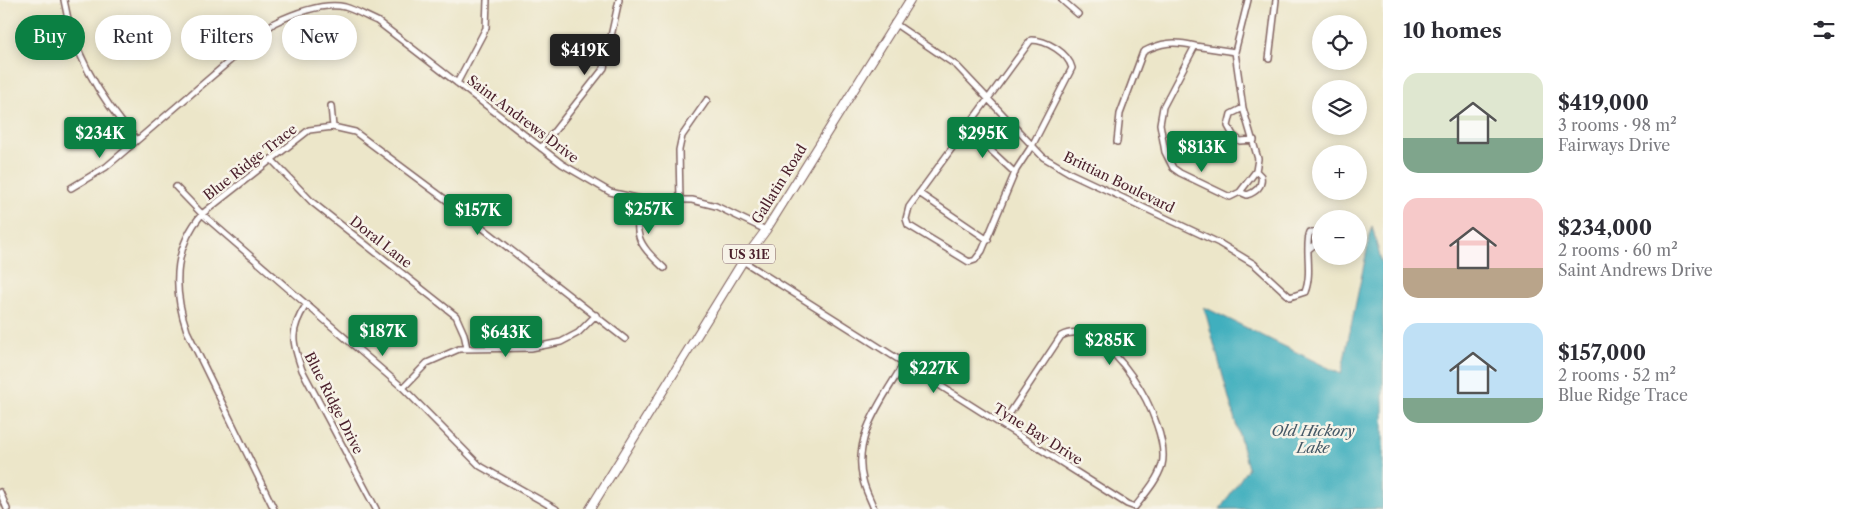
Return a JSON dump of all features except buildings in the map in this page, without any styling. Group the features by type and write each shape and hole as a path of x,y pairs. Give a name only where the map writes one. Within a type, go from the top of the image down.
{"main road":[{"name":"Gallatin Road","path":"590,509 743,261 766,230 910,0"}],"street":[{"path":"64,0 67,16 85,68 101,95 136,140"},
{"path":"457,83 486,28 486,0"},
{"path":"541,148 604,68 619,0"},
{"path":"1062,0 1078,14"},
{"path":"1195,46 1191,49 1163,107 1160,124 1165,152 1173,168 1201,184 1230,197 1240,192 1256,171 1258,159 1254,140 1243,108 1236,52 1248,0"},
{"path":"1269,60 1276,0"},
{"name":"Saint Andrews Drive","path":"71,188 106,167 274,23 312,8 344,7 377,21 562,164 610,192 641,199 692,200 716,206 766,230"},
{"name":"Brittian Boulevard","path":"894,23 957,66 988,101 1033,144 1043,157 1070,173 1219,243 1254,264 1290,297 1302,293 1307,286 1309,249"},
{"path":"1031,40 1042,40 1070,59 1072,68 1033,144 1014,173 988,240 979,256 969,262 908,225 906,219 909,207 967,128 1031,40"},
{"path":"1117,142 1120,114 1143,52 1161,44 1176,42 1236,52"},
{"path":"680,201 679,150 682,136 707,100"},
{"path":"331,106 333,127"},
{"path":"1243,108 1231,114 1228,126 1240,141 1254,140"},
{"name":"Blue Ridge Trace","path":"274,509 226,413 183,320 178,280 182,244 190,227 202,214 309,130 333,127 356,132 625,339"},
{"path":"967,128 1014,173"},
{"name":"Doral Lane","path":"271,159 312,202 456,316 464,334 467,348"},
{"path":"1240,192 1247,195 1254,192 1260,186 1261,176 1256,171"},
{"path":"176,187 202,214 403,388 480,466 556,509"},
{"path":"919,193 988,240"},
{"path":"641,199 636,228 641,241 664,268"},
{"name":"Tyne Bay Drive","path":"743,261 1002,425 1135,506 1154,483 1162,464 1161,443 1157,426 1136,380 1112,353 1092,338 1070,331 1061,336 1002,425"},
{"name":"Blue Ridge Drive","path":"306,305 298,318 292,334 295,350 302,370 376,509"},
{"path":"403,388 427,363 459,349 531,348 561,342 578,333 596,315"},
{"path":"874,509 863,482 860,462 862,444 871,419 904,363"},
{"path":"0,492 7,509"}],"water":[{"name":"Old Hickory Lake","path":"1372,226 1383,268 1383,509 1220,509 1248,468 1204,307 1341,374 1364,265 1367,265 1367,250"}]}
